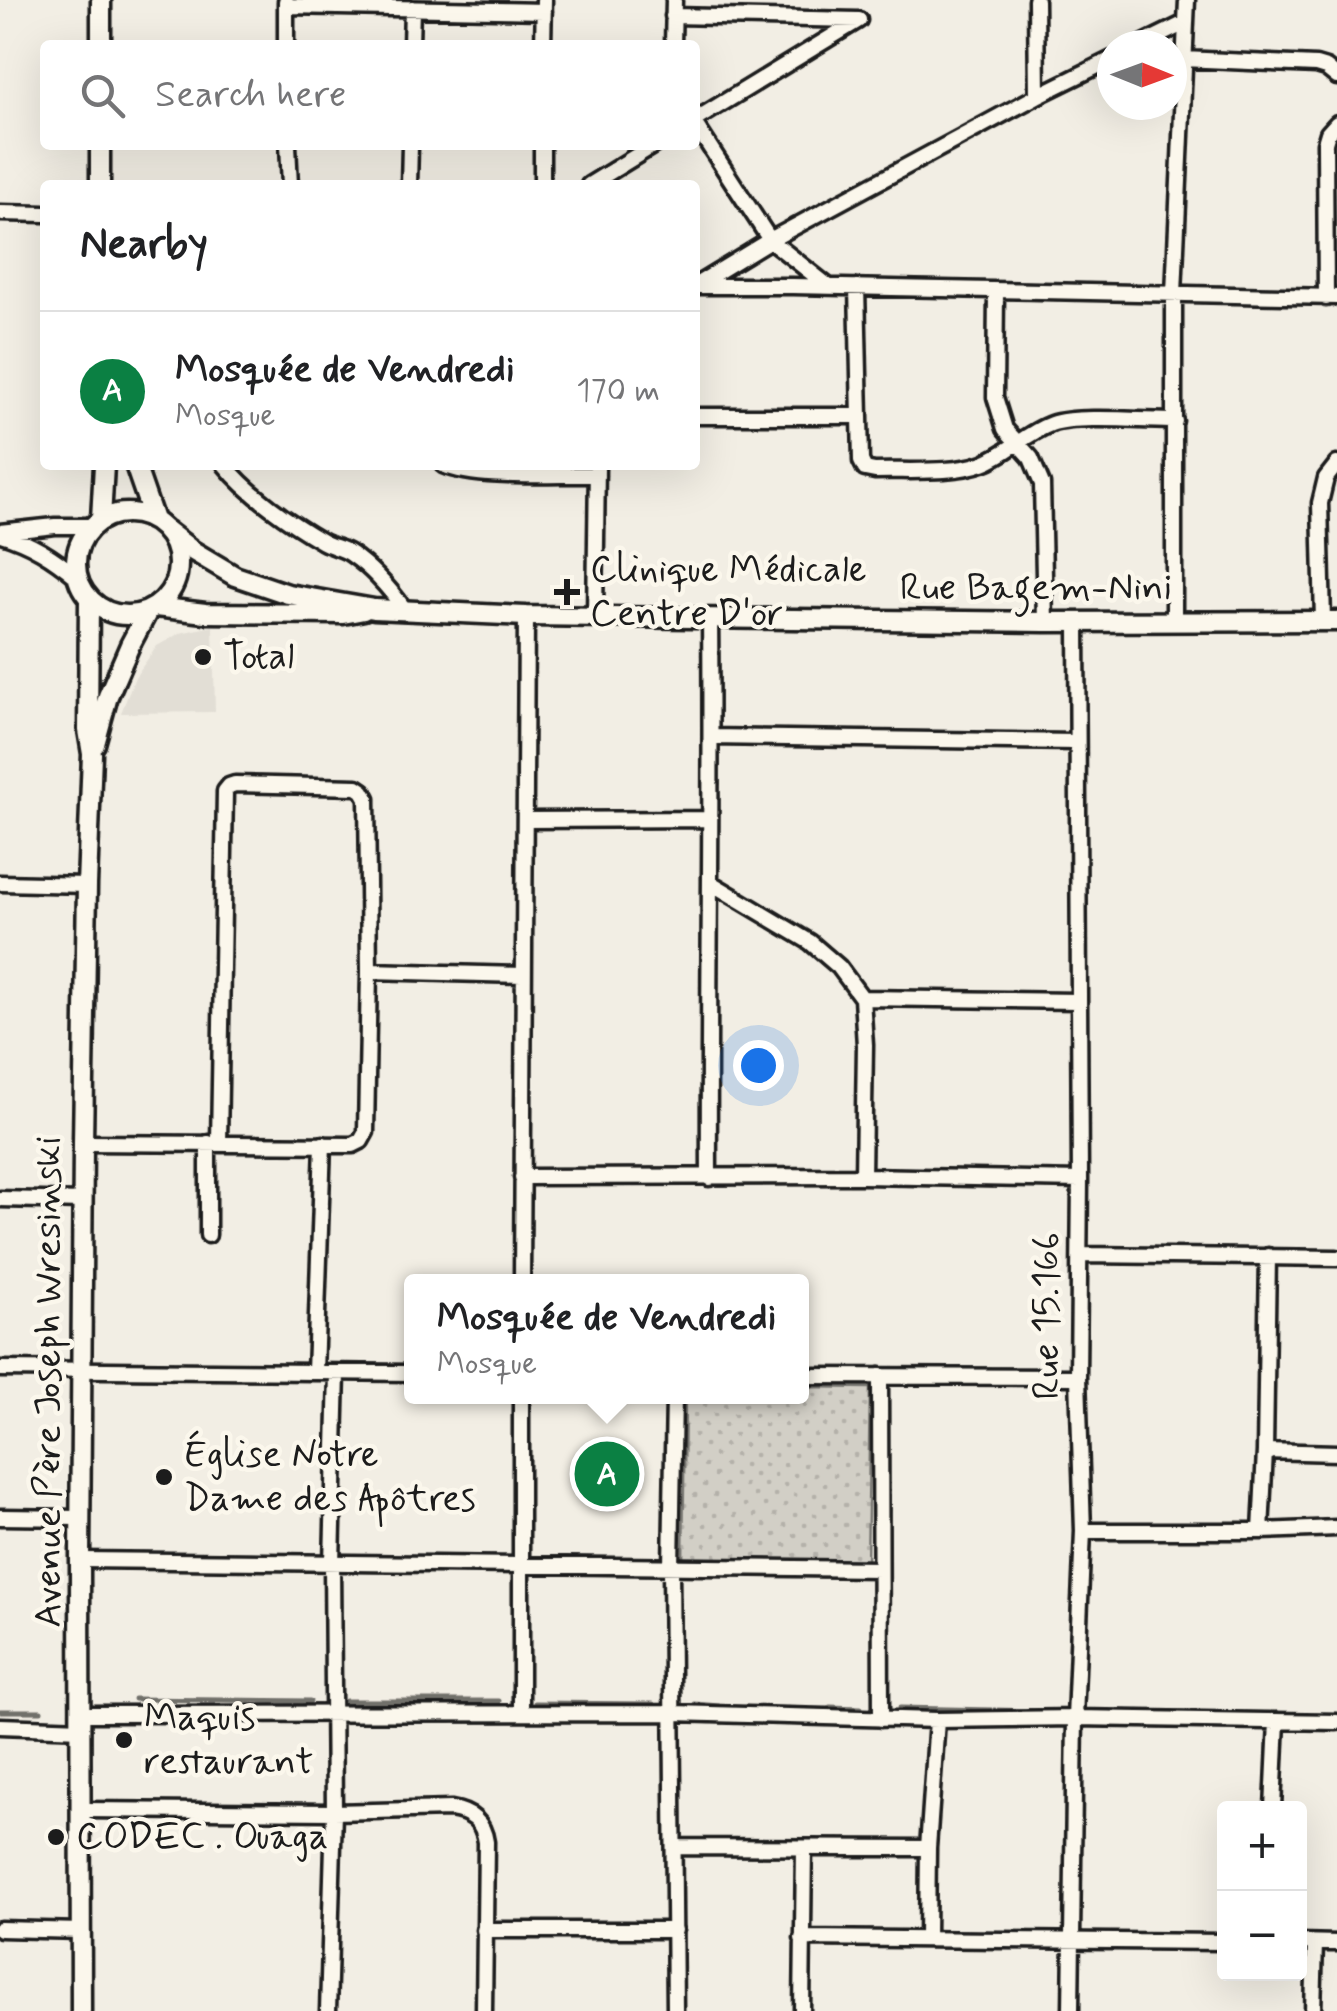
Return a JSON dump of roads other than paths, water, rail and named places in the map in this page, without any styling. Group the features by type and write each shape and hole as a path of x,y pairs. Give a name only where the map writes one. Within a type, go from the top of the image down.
{"street":[{"path":"100,40 101,0"},
{"path":"1036,0 1037,96"},
{"path":"1185,30 1187,0"},
{"path":"286,40 286,3 412,8 544,6 543,40"},
{"path":"411,40 412,8"},
{"path":"673,40 674,8 860,20 700,119"},
{"path":"1171,30 1185,23"},
{"path":"1187,60 1316,64 1337,77"},
{"path":"700,283 770,240 1097,66"},
{"path":"1174,621 1174,294 1181,120"},
{"path":"700,286 1331,298 1324,144 1337,123"},
{"path":"700,130 770,240 828,286"},
{"path":"100,150 100,180"},
{"path":"288,150 290,180"},
{"path":"409,180 410,150"},
{"path":"542,150 542,180"},
{"path":"597,180 646,150"},
{"path":"0,213 40,214"},
{"path":"856,287 864,469 962,468 986,462 1052,423 1175,421"},
{"path":"996,292 995,397 1005,429 1031,458 1042,484 1045,622"},
{"path":"700,416 860,416"},
{"path":"1330,621 1320,503 1326,478 1337,464"},
{"path":"103,470 96,522 77,550 77,577 89,599 101,609 132,616 152,609 166,596 178,570 174,542 160,525 137,470"},
{"path":"229,470 298,527 328,545 350,552 382,580 406,610"},
{"path":"510,470 597,470 595,616"},
{"path":"0,533 96,522 118,512 137,513 236,576 288,594 374,609"},
{"path":"0,533 41,550 77,577"},
{"name":"Avenue Père Joseph Wresinski","path":"81,2011 83,1143 92,754 88,712 89,599"},
{"path":"152,609 343,614 374,609"},
{"name":"Avenue Père Joseph Wresinski","path":"92,754 108,696 152,609"},
{"name":"Rue Bagem-Nini","path":"374,609 526,616 1330,621"},
{"path":"522,1274 526,616"},
{"path":"709,1178 710,617"},
{"name":"Rue 15.166","path":"1071,2011 1075,1718 1084,1532 1078,1377 1077,621"},
{"path":"711,737 1076,742"},
{"path":"83,1143 214,1143 353,1145 361,1142 366,1132 369,971 364,790 235,784 225,791 214,1143 208,1234"},
{"path":"524,820 709,819"},
{"path":"0,883 86,885"},
{"path":"711,884 810,942 839,967 862,998 863,1176"},
{"path":"369,971 522,975"},
{"path":"862,998 1078,1001"},
{"path":"315,1372 324,1144"},
{"path":"522,1176 1080,1180"},
{"path":"0,1200 83,1201"},
{"path":"1080,1255 1337,1258"},
{"path":"1261,1531 1268,1256"},
{"path":"0,1370 404,1373"},
{"path":"328,2011 334,1812 332,1563 337,1372"},
{"path":"809,1376 1078,1377"},
{"path":"880,1376 881,1719"},
{"path":"521,1404 521,1713"},
{"path":"674,1404 671,1567 676,2011"},
{"path":"1266,1452 1337,1453"},
{"path":"0,1516 80,1518"},
{"path":"1084,1532 1337,1528"},
{"path":"80,1560 880,1569"},
{"path":"0,1726 334,1713 673,1713 937,1720 1337,1722"},
{"path":"927,1938 928,1848 937,1720"},
{"path":"1273,1801 1277,1720"},
{"path":"82,1810 465,1812 484,1828 486,1842 484,2011"},
{"path":"674,1847 928,1848"},
{"path":"802,2011 804,1848"},
{"path":"0,1929 82,1932"},
{"path":"484,1930 675,1930"},
{"path":"802,1938 1217,1942"},
{"path":"1313,2011 1307,1942 1337,1943"}],"waterway":[{"path":"134,1699 310,1701"},
{"path":"346,1701 499,1701"},
{"path":"535,1703 653,1704"},
{"path":"695,1704 719,1706"},
{"path":"830,1707 861,1708"},
{"path":"900,1708 1044,1711"},
{"path":"0,1711 41,1711"}],"place":[{"name":"Clinique Médicale Centre D'or","path":"567,592"},
{"name":"Total","path":"203,657"},
{"name":"Mosquée de Vendredi","path":"607,1474"},
{"name":"Église Notre Dame des Apôtres","path":"164,1477"},
{"name":"Maquis restaurant","path":"124,1740"},
{"name":"CODEC . Ouaga","path":"56,1837"}]}
